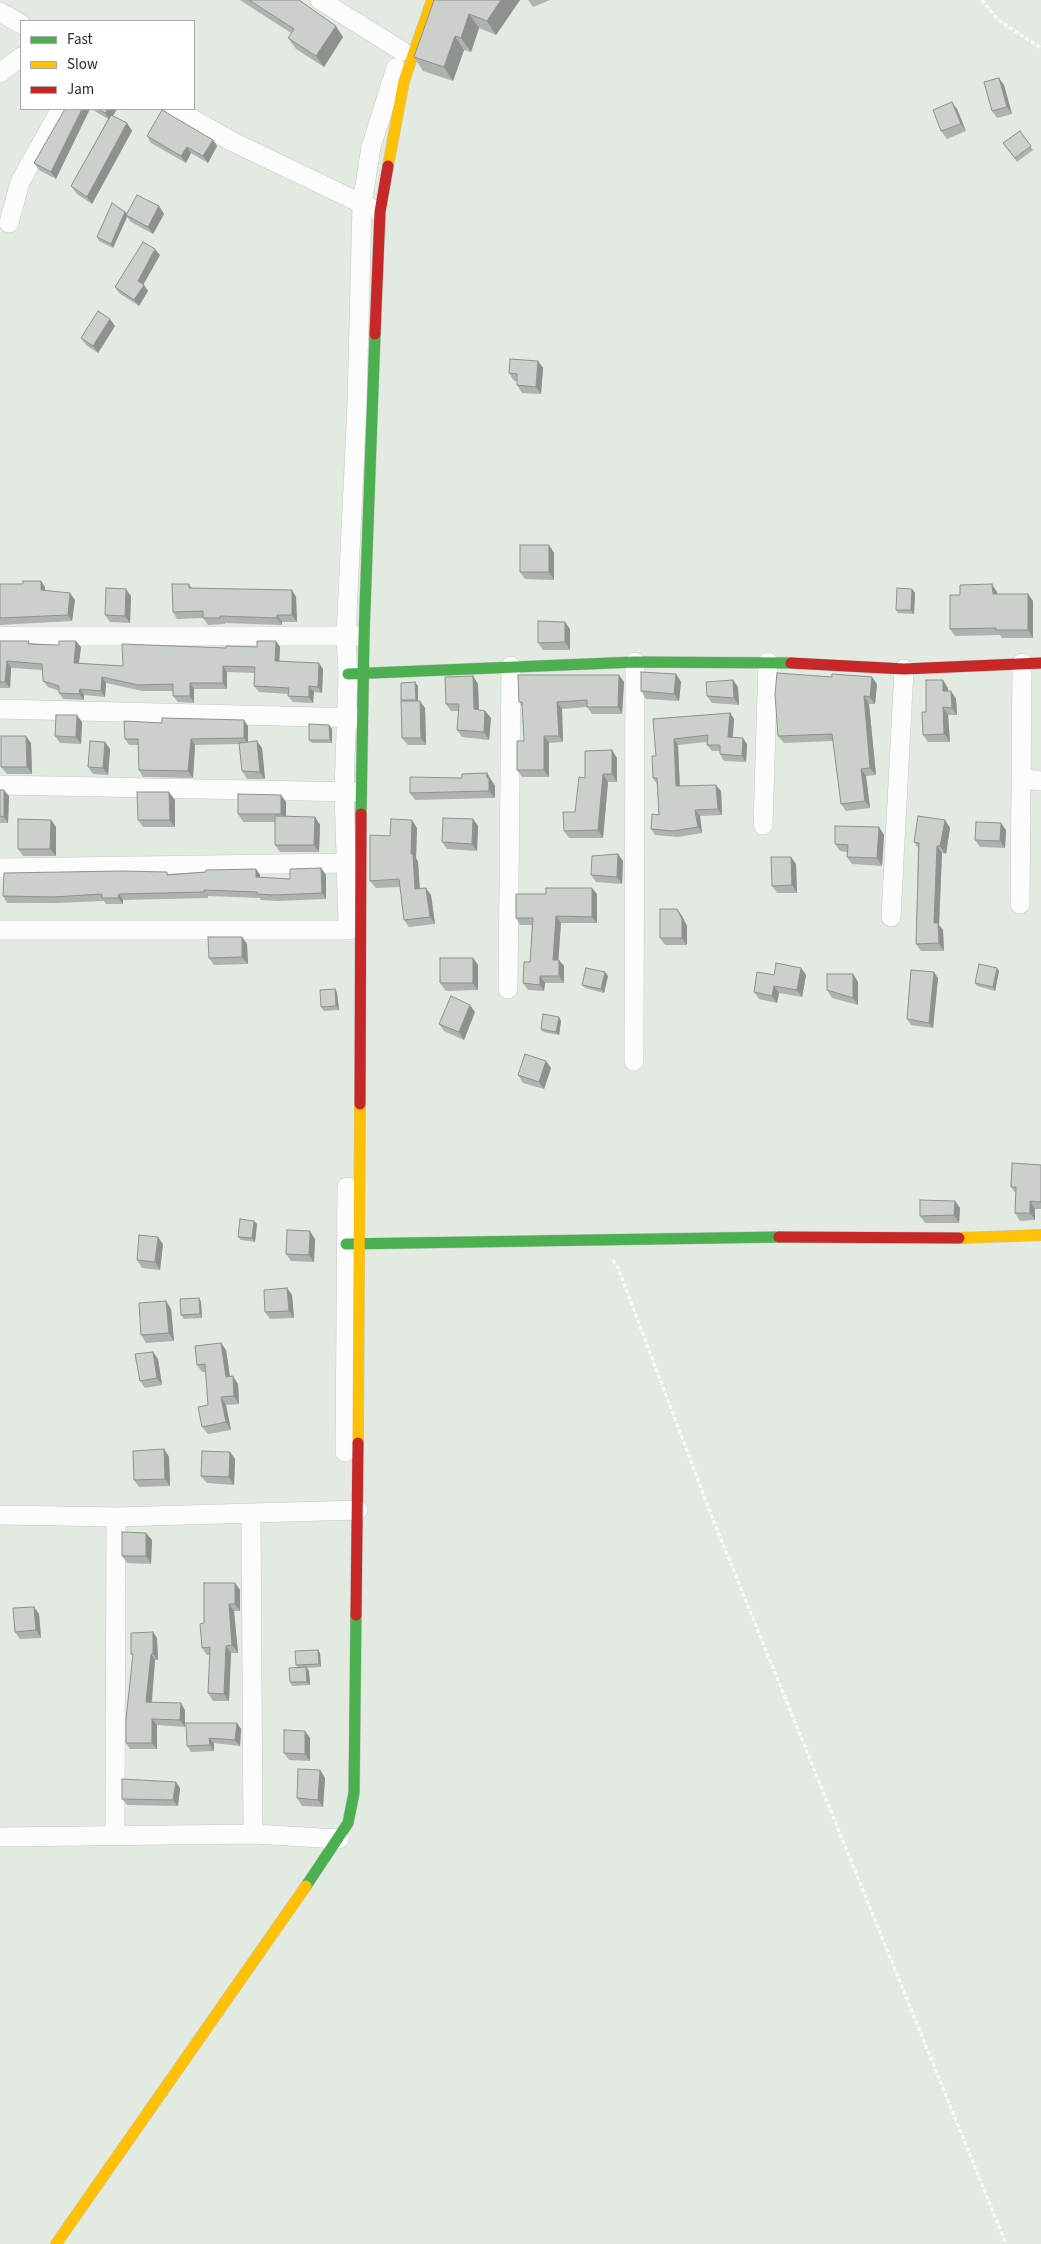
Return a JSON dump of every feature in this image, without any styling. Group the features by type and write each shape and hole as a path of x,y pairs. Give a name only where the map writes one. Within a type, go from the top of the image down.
{"street":[{"path":"320,0 402,51"},
{"path":"356,673 346,636 357,404 362,204 371,147 419,0"},
{"path":"353,1244 349,930 345,863 353,791 356,673 364,636 380,212 404,81 432,0"},
{"path":"0,12 20,23"},
{"path":"0,73 20,57"},
{"path":"9,223 20,182 61,110"},
{"path":"177,110 231,141 380,212"},
{"path":"0,636 364,636"},
{"path":"356,673 635,662 768,662 904,670 1041,663"},
{"path":"634,1061 635,662"},
{"path":"764,825 768,662"},
{"path":"1020,904 1022,663"},
{"path":"508,989 511,666"},
{"path":"891,917 904,670"},
{"path":"0,709 355,718"},
{"path":"1021,778 1041,781"},
{"path":"0,785 353,791"},
{"path":"56,2244 339,1839 348,1823 351,1806 348,1791 353,1244 360,860 353,791"},
{"path":"0,868 345,863"},
{"path":"0,930 349,930"},
{"path":"353,1244 590,1239 952,1238 1041,1235"},
{"path":"0,1515 116,1517 352,1511"},
{"path":"251,1513 253,1834"},
{"path":"115,1836 116,1517"},
{"path":"0,1837 253,1834 339,1839"}],"path":[{"path":"982,0 998,20 1041,48"},
{"path":"590,1239 608,1252 618,1268 716,1526 1006,2244"}],"building":[{"path":"249,0 299,0 336,26 316,56 288,38 294,29"},
{"path":"434,0 501,0 487,21 469,14 461,38 455,36 444,67 414,57"},
{"path":"999,78 1007,107 992,111 984,82"},
{"path":"952,102 961,124 941,131 933,110"},
{"path":"64,110 82,110 51,172 34,163"},
{"path":"162,110 213,140 203,156 187,147 181,156 147,136"},
{"path":"111,115 127,123 87,197 71,186"},
{"path":"1020,131 1031,146 1015,158 1003,143"},
{"path":"137,195 159,206 148,227 126,215"},
{"path":"112,203 125,212 111,244 97,237"},
{"path":"143,242 155,249 138,281 144,285 134,300 115,287"},
{"path":"98,311 110,319 93,346 81,338"},
{"path":"510,359 538,361 536,387 517,385 517,374 509,373"},
{"path":"520,545 549,545 549,572 520,572"},
{"path":"23,581 41,581 41,590 70,593 68,615 0,618 0,584 23,584"},
{"path":"172,584 189,584 189,588 292,590 292,615 277,615 277,618 220,616 220,618 203,618 203,611 173,612"},
{"path":"992,584 993,594 1028,594 1028,630 996,630 996,628 950,629 950,595 960,595 960,585"},
{"path":"106,588 126,589 125,616 105,615"},
{"path":"897,588 912,589 911,610 896,610"},
{"path":"538,621 565,622 565,642 538,643"},
{"path":"0,641 29,641 28,644 59,645 59,641 76,641 74,663 123,666 122,644 226,648 226,646 257,647 257,641 276,641 275,661 319,663 318,687 309,686 309,697 288,696 289,688 254,686 255,667 223,666 223,683 190,683 190,696 173,696 173,684 138,685 102,677 101,691 80,689 79,694 59,693 59,686 43,681 42,664 7,661 5,682 0,682"},
{"path":"641,672 676,674 674,694 641,691"},
{"path":"777,673 832,677 832,674 872,677 870,697 864,696 870,768 861,769 865,801 841,804 832,734 778,736 775,694"},
{"path":"518,675 619,675 618,707 587,707 587,700 557,702 559,736 544,736 544,770 517,770 517,741 524,741 522,702 519,702"},
{"path":"473,676 474,709 485,711 484,732 457,730 459,704 446,704 445,677"},
{"path":"733,680 734,698 707,696 706,682"},
{"path":"926,680 943,680 943,691 951,691 952,708 943,707 944,734 923,735 922,712 926,712"},
{"path":"415,682 416,700 401,700 401,683"},
{"path":"401,701 420,701 421,738 402,738"},
{"path":"730,713 728,737 743,738 742,756 720,754 720,745 707,745 708,735 674,739 676,786 716,785 718,809 695,810 698,827 673,831 651,829 652,814 659,815 657,778 653,778 652,756 656,756 653,719"},
{"path":"56,715 77,715 76,737 55,736"},
{"path":"162,718 244,720 244,738 191,739 188,771 139,770 138,739 125,739 124,721 162,723"},
{"path":"309,724 329,725 330,740 309,740"},
{"path":"1,736 26,736 27,767 1,767"},
{"path":"90,741 105,742 103,768 88,767"},
{"path":"257,741 260,772 242,771 239,743"},
{"path":"612,750 612,774 603,774 598,830 564,831 563,812 575,812 579,777 585,778 585,751"},
{"path":"487,773 489,791 410,793 410,777 462,778 462,774"},
{"path":"0,790 4,790 4,817 0,816"},
{"path":"137,792 169,792 170,820 138,820"},
{"path":"238,794 281,795 281,814 238,814"},
{"path":"275,816 315,817 314,845 275,845"},
{"path":"918,816 945,820 940,846 937,846 934,923 938,923 939,943 916,944 919,843 914,842"},
{"path":"443,818 473,819 472,844 442,842"},
{"path":"18,819 51,820 50,849 18,849"},
{"path":"391,819 412,820 411,854 413,854 415,889 426,888 430,917 404,920 399,879 370,881 370,835 390,836"},
{"path":"976,822 1001,823 1000,841 975,840"},
{"path":"835,826 879,827 877,858 847,857 848,845 835,844"},
{"path":"618,854 617,877 591,875 592,856"},
{"path":"771,857 791,857 792,885 772,886"},
{"path":"321,868 322,893 274,895 257,894 257,892 204,890 204,892 119,894 118,898 102,898 102,894 53,897 3,896 4,873 122,871 167,872 167,875 206,872 206,870 256,869 256,877 290,879 290,869"},
{"path":"546,888 592,888 592,917 556,916 553,960 559,960 559,976 540,976 540,985 523,983 524,962 530,962 533,918 516,918 516,894 546,894"},
{"path":"660,909 677,909 682,919 682,938 660,938"},
{"path":"208,937 242,937 242,957 209,958"},
{"path":"440,958 473,958 473,983 440,983"},
{"path":"776,963 801,968 797,990 774,986 772,996 754,992 757,972 774,975"},
{"path":"979,964 997,968 993,987 975,983"},
{"path":"586,968 605,972 601,989 582,985"},
{"path":"911,970 934,972 929,1023 907,1019"},
{"path":"827,974 853,974 853,998 827,990"},
{"path":"335,989 336,1006 321,1007 320,990"},
{"path":"451,996 470,1005 459,1032 439,1024"},
{"path":"543,1014 559,1017 556,1032 541,1029"},
{"path":"525,1054 546,1061 539,1082 518,1075"},
{"path":"1012,1163 1041,1165 1041,1202 1030,1201 1030,1213 1015,1213 1016,1187 1011,1187"},
{"path":"920,1200 955,1201 954,1215 920,1216"},
{"path":"240,1219 254,1221 252,1238 238,1237"},
{"path":"287,1230 310,1231 309,1255 286,1254"},
{"path":"139,1235 158,1237 155,1262 137,1260"},
{"path":"287,1288 289,1311 265,1312 264,1290"},
{"path":"199,1298 200,1314 181,1315 180,1299"},
{"path":"166,1301 169,1333 141,1335 139,1303"},
{"path":"221,1343 226,1377 233,1376 234,1396 221,1397 226,1422 202,1427 198,1407 208,1405 205,1364 197,1365 195,1346"},
{"path":"153,1352 157,1378 140,1381 135,1354"},
{"path":"164,1449 165,1479 134,1480 133,1451"},
{"path":"202,1451 230,1452 229,1477 201,1476"},
{"path":"122,1532 146,1533 146,1556 122,1556"},
{"path":"204,1583 235,1583 235,1604 229,1604 232,1645 226,1646 224,1694 208,1693 210,1647 202,1648 200,1624 204,1623"},
{"path":"34,1607 36,1630 15,1632 13,1608"},
{"path":"153,1632 153,1654 151,1654 146,1702 181,1703 180,1720 152,1719 152,1743 126,1743 126,1719 133,1654 131,1654 131,1633"},
{"path":"318,1650 319,1664 296,1665 295,1651"},
{"path":"306,1667 307,1682 290,1682 289,1668"},
{"path":"186,1723 237,1723 235,1740 209,1738 210,1745 187,1746"},
{"path":"284,1730 305,1731 305,1754 284,1753"},
{"path":"298,1769 320,1770 318,1800 297,1798"},
{"path":"122,1779 176,1782 173,1800 122,1799"}],"traffic: fast":[{"path":"361,814 364,636 375,334"},
{"path":"348,674 635,662 791,663"},
{"path":"346,1244 779,1237"},
{"path":"306,1886 348,1823 354,1793 356,1615"}],"traffic: slow":[{"path":"388,166 404,81 432,0"},
{"path":"358,1443 360,1104"},
{"path":"959,1238 1041,1235"},
{"path":"56,2244 306,1886"}],"traffic: jam":[{"path":"375,334 380,212 388,166"},
{"path":"791,663 904,669 1041,663"},
{"path":"360,1104 361,814"},
{"path":"779,1237 959,1238"},
{"path":"356,1615 358,1443"}]}
